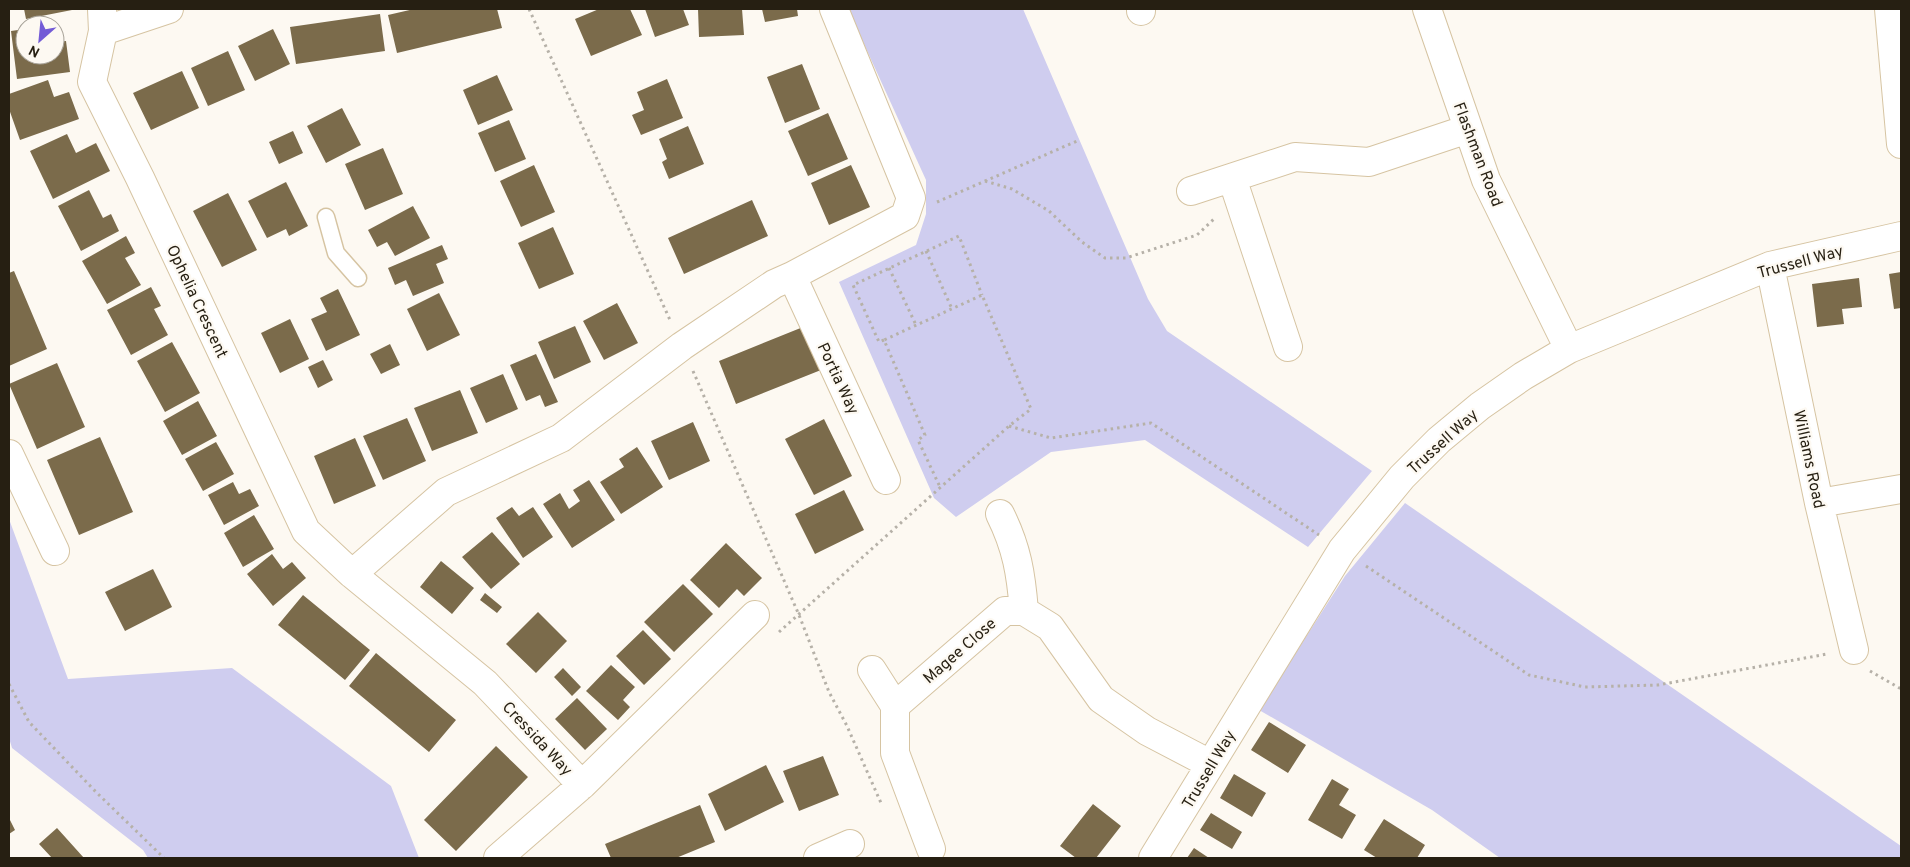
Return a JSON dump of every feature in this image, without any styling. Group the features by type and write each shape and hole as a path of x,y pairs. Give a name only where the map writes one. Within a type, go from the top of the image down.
{"street":[{"path":"103,20 169,9"},
{"path":"352,574 446,492 561,438 682,346 774,284 905,216 911,198 834,9"},
{"name":"Flashman Road","path":"1427,9 1486,180 1569,349"},
{"path":"1889,9 1901,144"},
{"name":"Ophelia Crescent","path":"103,20 92,82 140,178 306,531 352,574"},
{"path":"1191,191 1295,157 1369,162 1468,129"},
{"path":"1232,178 1288,347"},
{"name":"Trussell Way","path":"1154,858 1342,550 1402,477 1439,440 1487,401 1523,376 1569,349 1770,266 1901,236"},
{"name":"Williams Road","path":"1770,266 1819,503 1854,650"},
{"name":"Portia Way","path":"792,276 886,480"},
{"path":"9,454 54,551"},
{"path":"1819,503 1901,489"},
{"path":"1000,514 1011,536 1019,568 1024,611 1050,628 1101,699 1147,731 1210,764"},
{"name":"Cressida Way","path":"352,574 485,683 582,786 755,615"},
{"name":"Magee Close","path":"894,706 1005,611 1024,611"},
{"path":"872,670 894,706 895,753 932,849"},
{"path":"498,858 582,786"},
{"path":"818,858 850,844"}],"lane":[{"path":"326,217 336,253 358,278"}],"path":[{"path":"529,9 682,346 799,615 829,692 847,726 881,804"},
{"path":"905,216 1077,140"},
{"path":"985,181 1012,189 1049,211 1082,242 1105,258 1126,258 1197,235 1218,216"},
{"path":"884,340 926,435 918,440 940,488 1009,426 1031,409 959,236 853,285 879,342 982,295"},
{"path":"926,251 952,309"},
{"path":"889,268 916,325"},
{"path":"1009,426 1051,438 1151,423 1529,675 1585,687 1658,685 1854,650 1856,663 1901,689"},
{"path":"9,684 29,722 96,792 164,858"}],"shaded area":[{"path":"848,9 1023,9 1148,299 1167,331 1372,471 1308,547 1145,440 1051,452 956,517 934,498 839,282 916,245 926,214 926,180"},
{"path":"1405,503 1901,846 1901,858 1500,858 1432,810 1259,710 1345,576"},
{"path":"9,519 68,679 232,668 391,786 419,858 148,858 143,850 12,748 9,738"}],"building":[{"path":"24,9 72,9 46,15 25,15"},
{"path":"414,9 497,9 502,28 397,53 388,15"},
{"path":"599,9 630,9 642,35 591,56 575,19"},
{"path":"645,9 683,9 689,25 655,37"},
{"path":"698,9 742,9 744,35 699,37"},
{"path":"762,9 797,9 798,16 765,22"},
{"path":"380,14 385,51 296,64 290,27"},
{"path":"273,29 290,64 255,81 238,46"},
{"path":"15,30 15,63 11,31"},
{"path":"66,41 70,72 17,79 15,65 65,65"},
{"path":"228,51 245,90 208,106 191,68"},
{"path":"802,64 820,109 785,123 767,77"},
{"path":"182,71 199,108 151,130 133,93"},
{"path":"497,75 513,110 478,125 463,90"},
{"path":"667,79 683,118 641,135 632,115 644,110 637,92"},
{"path":"48,80 54,97 69,92 79,119 20,140 9,109 9,94"},
{"path":"342,108 361,145 326,163 307,126"},
{"path":"828,113 848,159 808,176 788,131"},
{"path":"509,120 526,159 495,172 478,133"},
{"path":"688,126 704,164 669,179 662,162 667,159 659,139"},
{"path":"293,131 303,153 279,164 269,142"},
{"path":"67,134 76,153 96,143 110,171 53,199 30,151"},
{"path":"383,148 403,194 365,210 345,164"},
{"path":"534,165 555,212 521,227 500,181"},
{"path":"851,165 870,207 829,225 811,183"},
{"path":"286,182 308,226 289,236 286,229 267,238 248,201"},
{"path":"89,190 103,218 111,214 119,231 81,251 58,206"},
{"path":"228,193 257,250 222,267 193,211"},
{"path":"752,200 768,236 684,274 668,238"},
{"path":"413,206 430,238 395,256 387,242 377,247 368,230"},
{"path":"553,227 574,274 539,289 518,243"},
{"path":"126,236 135,253 125,258 141,285 107,304 82,261"},
{"path":"442,245 448,259 436,264 444,283 413,296 406,280 395,285 388,268"},
{"path":"14,271 47,349 9,366 9,273"},
{"path":"1901,272 1901,308 1894,309 1889,274"},
{"path":"1859,278 1862,307 1842,309 1844,324 1817,327 1812,284"},
{"path":"151,287 161,306 154,309 168,335 131,355 107,310"},
{"path":"338,289 360,335 326,351 311,319 327,312 320,298"},
{"path":"439,293 460,335 427,351 407,309"},
{"path":"617,303 638,343 604,360 583,321"},
{"path":"290,319 309,359 280,373 261,333"},
{"path":"808,325 826,368 736,404 719,361"},
{"path":"575,326 591,362 554,379 538,342"},
{"path":"172,342 200,393 165,412 137,361"},
{"path":"390,344 400,365 381,374 370,354"},
{"path":"536,354 558,402 545,407 540,395 526,401 510,365"},
{"path":"323,360 333,380 318,388 308,367"},
{"path":"57,363 85,427 37,449 9,384"},
{"path":"503,374 518,409 486,423 470,388"},
{"path":"460,390 478,433 432,451 414,408"},
{"path":"198,401 217,436 182,455 163,421"},
{"path":"407,418 426,461 383,480 363,436"},
{"path":"824,419 852,476 814,495 785,439"},
{"path":"693,422 710,461 669,480 651,441"},
{"path":"100,437 133,512 79,535 47,460"},
{"path":"355,438 376,486 334,504 314,456"},
{"path":"216,442 234,474 203,491 185,459"},
{"path":"637,447 663,487 621,514 600,482 624,467 619,459"},
{"path":"589,480 615,520 572,548 543,504 560,493 569,509 580,501 573,490"},
{"path":"233,482 239,494 250,489 259,506 224,525 208,495"},
{"path":"844,490 864,530 815,554 795,514"},
{"path":"512,507 519,516 533,507 553,537 523,558 496,518"},
{"path":"254,515 274,549 243,567 224,533"},
{"path":"492,532 520,564 491,589 462,557"},
{"path":"726,543 762,578 744,596 737,589 719,608 690,580"},
{"path":"272,554 283,569 292,562 306,578 273,606 247,574"},
{"path":"441,561 474,588 452,614 420,587"},
{"path":"153,569 172,607 125,631 105,592"},
{"path":"683,584 713,614 674,652 644,622"},
{"path":"485,593 502,607 497,613 480,600"},
{"path":"303,595 370,650 345,680 278,625"},
{"path":"538,612 567,641 536,673 506,644"},
{"path":"643,630 671,659 644,685 616,656"},
{"path":"376,653 456,720 429,752 349,686"},
{"path":"611,665 635,687 623,700 630,707 618,720 586,691"},
{"path":"563,668 581,687 572,696 554,677"},
{"path":"577,698 607,729 585,750 555,719"},
{"path":"1269,722 1306,745 1288,773 1251,750"},
{"path":"496,746 528,777 456,851 424,820"},
{"path":"823,756 839,795 799,811 783,771"},
{"path":"766,765 784,802 725,831 708,794"},
{"path":"1234,774 1266,793 1252,817 1220,798"},
{"path":"1332,779 1349,789 1339,805 1356,815 1342,839 1308,820"},
{"path":"1093,804 1121,826 1096,858 1076,858 1060,846"},
{"path":"700,805 715,842 676,858 611,858 605,844"},
{"path":"1211,813 1242,832 1232,849 1200,830"},
{"path":"9,818 15,830 9,834"},
{"path":"1384,819 1425,845 1417,858 1377,858 1364,850"},
{"path":"57,828 84,858 52,858 39,844"},
{"path":"1194,848 1209,858 1187,858"}]}
